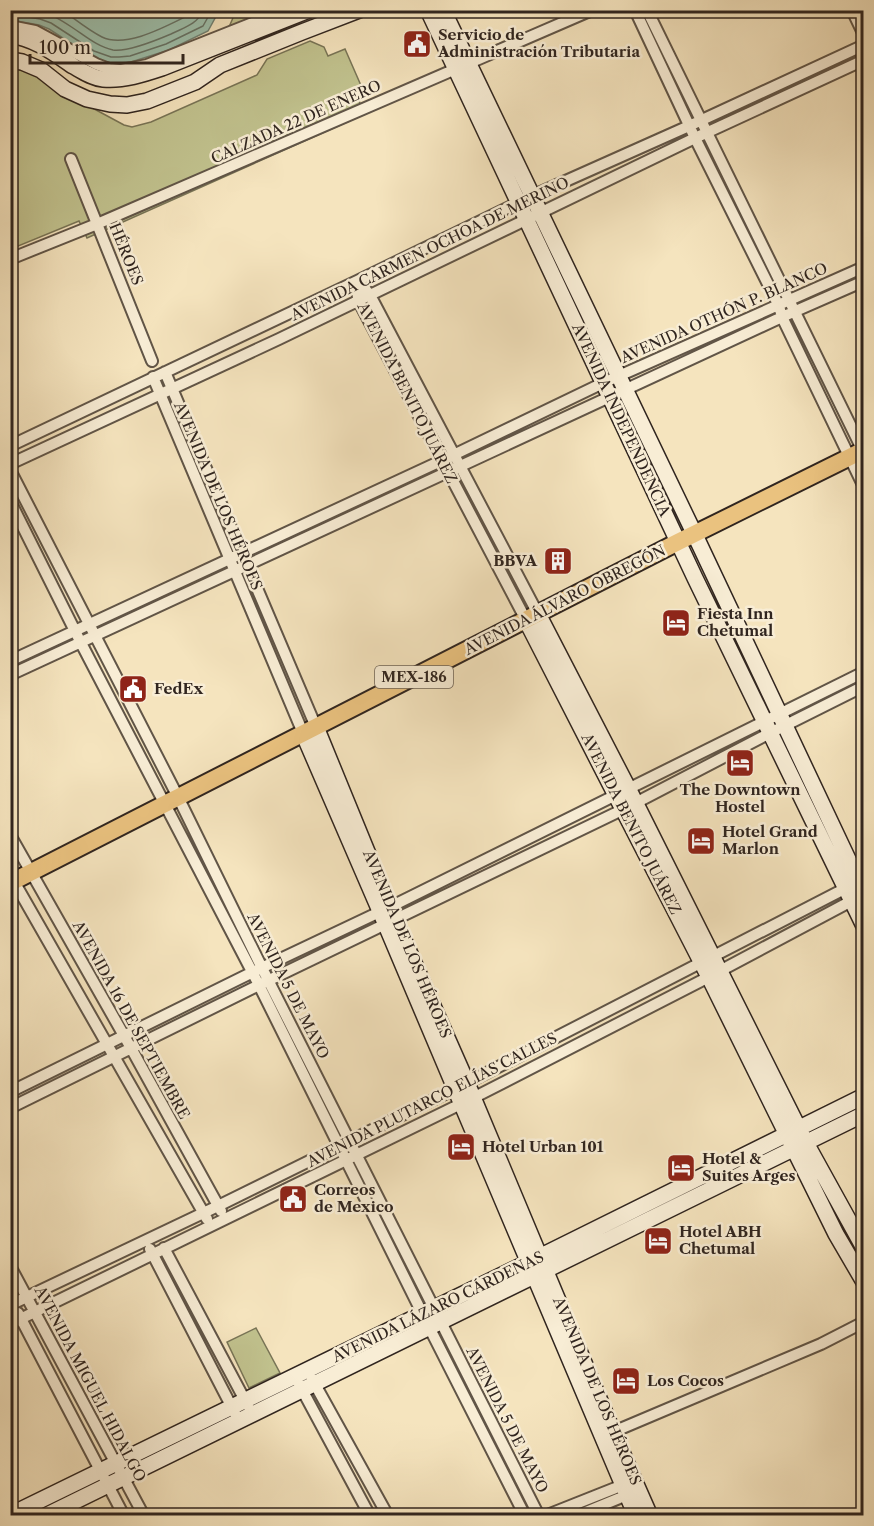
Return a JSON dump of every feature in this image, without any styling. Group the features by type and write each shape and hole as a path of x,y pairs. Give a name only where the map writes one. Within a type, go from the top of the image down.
{"main road":[{"path":"10,60 41,70 66,89 87,99 128,105 147,101 195,82 220,65 359,10"},
{"name":"AVENIDA INDEPENDENCIA","path":"428,10 462,66 532,196 712,570 858,890 864,926"},
{"name":"AVENIDA INDEPENDENCIA","path":"443,10 462,66 518,204 694,578 766,728 858,890"},
{"path":"10,35 34,42 88,75 102,80 139,76 154,71 302,13 302,32"},
{"name":"AVENIDA ÁLVARO OBREGÓN","path":"12,880 860,453"},
{"path":"694,578 712,570"},
{"name":"AVENIDA BENITO JUÁREZ","path":"532,617 630,806 793,1131 827,1216 864,1282"},
{"path":"737,667 753,658"},
{"name":"AVENIDA DE LOS HÉROES","path":"310,730 537,1266 636,1515"},
{"name":"AVENIDA LÁZARO CÁRDENAS","path":"10,1515 119,1471 432,1318 864,1096"},
{"name":"AVENIDA LÁZARO CÁRDENAS","path":"537,1266 800,1146 864,1114"},
{"name":"AVENIDA BENITO JUÁREZ","path":"800,1146 842,1209 864,1248"},
{"path":"827,1216 842,1209"},
{"name":"AVENIDA DE LOS HÉROES","path":"537,1266 650,1515"},
{"name":"AVENIDA LÁZARO CÁRDENAS","path":"45,1515 104,1478"}],"street":[{"name":"CALZADA 22 DE ENERO","path":"10,259 286,144 592,10"},
{"path":"634,10 780,311 860,453"},
{"path":"647,10 789,300 860,453 864,487"},
{"path":"852,10 864,35"},
{"path":"10,26 35,31 96,64 109,69 122,70 147,65 278,13"},
{"name":"AVENIDA CARMEN OCHOA DE MERINO","path":"10,446 532,196 864,45"},
{"name":"AVENIDA CARMEN OCHOA DE MERINO","path":"10,464 279,339 695,138 864,60"},
{"path":"625,154 631,169"},
{"name":"HÉROES","path":"71,159 152,361"},
{"path":"457,233 465,249"},
{"name":"AVENIDA OTHÓN P. BLANCO","path":"10,661 454,455 622,383 780,311 789,300 864,267"},
{"name":"AVENIDA BENITO JUÁREZ","path":"357,281 370,294 454,455 532,617"},
{"name":"AVENIDA BENITO JUÁREZ","path":"357,281 358,300 448,472 532,617"},
{"name":"AVENIDA OTHÓN P. BLANCO","path":"780,311 794,313 864,281"},
{"path":"270,322 279,339"},
{"name":"AVENIDA DE LOS HÉROES","path":"165,372 247,564 310,730"},
{"name":"AVENIDA DE LOS HÉROES","path":"153,377 230,559 310,730"},
{"name":"AVENIDA OTHÓN P. BLANCO","path":"10,675 460,467 606,390"},
{"path":"44,429 51,445"},
{"name":"AVENIDA 5 DE MAYO","path":"10,470 257,970 357,1155 525,1515"},
{"name":"AVENIDA 5 DE MAYO","path":"10,501 81,643 172,800"},
{"path":"10,1108 327,952 388,915 622,791 782,720 864,672"},
{"path":"782,720 864,686"},
{"path":"10,1092 321,939 388,915 630,806 766,728"},
{"name":"AVENIDA 16 DE SEPTIEMBRE","path":"10,835 226,1219"},
{"name":"AVENIDA 16 DE SEPTIEMBRE","path":"12,880 211,1227"},
{"name":"AVENIDA PLUTARCO ELÍAS CALLES","path":"16,1321 467,1100 576,1044 711,967 858,890"},
{"path":"321,939 327,952"},
{"name":"AVENIDA PLUTARCO ELÍAS CALLES","path":"11,1303 218,1206 570,1031 711,967"},
{"name":"AVENIDA 5 DE MAYO","path":"264,983 346,1160 539,1515"},
{"path":"570,1031 576,1044"},
{"path":"145,1241 242,1411"},
{"path":"164,1248 242,1411"},
{"name":"AVENIDA MIGUEL HIDALGO","path":"10,1266 144,1515"},
{"name":"AVENIDA MIGUEL HIDALGO","path":"11,1303 16,1321 124,1515"},
{"path":"613,1432 821,1344 864,1322"},
{"path":"305,1380 370,1515"},
{"path":"305,1380 388,1515"},
{"path":"546,1515 625,1490"},
{"path":"576,1515 625,1490"}],"shaded area":[{"path":"236,11 269,11 229,27"},
{"path":"310,41 324,47 328,56 345,49 366,97 359,101 365,114 87,238 79,221 11,249 11,66 29,71 59,90 124,125 132,127 151,122 257,75 267,59"},
{"path":"256,1328 280,1373 249,1388 227,1342"}],"water":[{"path":"10,11 219,11 208,31 169,50 131,62 110,63 92,57 49,29 11,20"}],"place":[{"name":"Servicio de Administración Tributaria","path":"417,44"},
{"name":"BBVA","path":"558,561"},
{"name":"Fiesta Inn Chetumal","path":"676,623"},
{"name":"FedEx","path":"133,689"},
{"name":"The Downtown Hostel","path":"740,763"},
{"name":"Hotel Grand Marlon","path":"701,841"},
{"name":"Hotel Urban 101","path":"461,1147"},
{"name":"Hotel & Suites Arges","path":"681,1168"},
{"name":"Correos de Mexico","path":"293,1199"},
{"name":"Hotel ABH Chetumal","path":"658,1241"},
{"name":"Los Cocos","path":"626,1381"}]}
